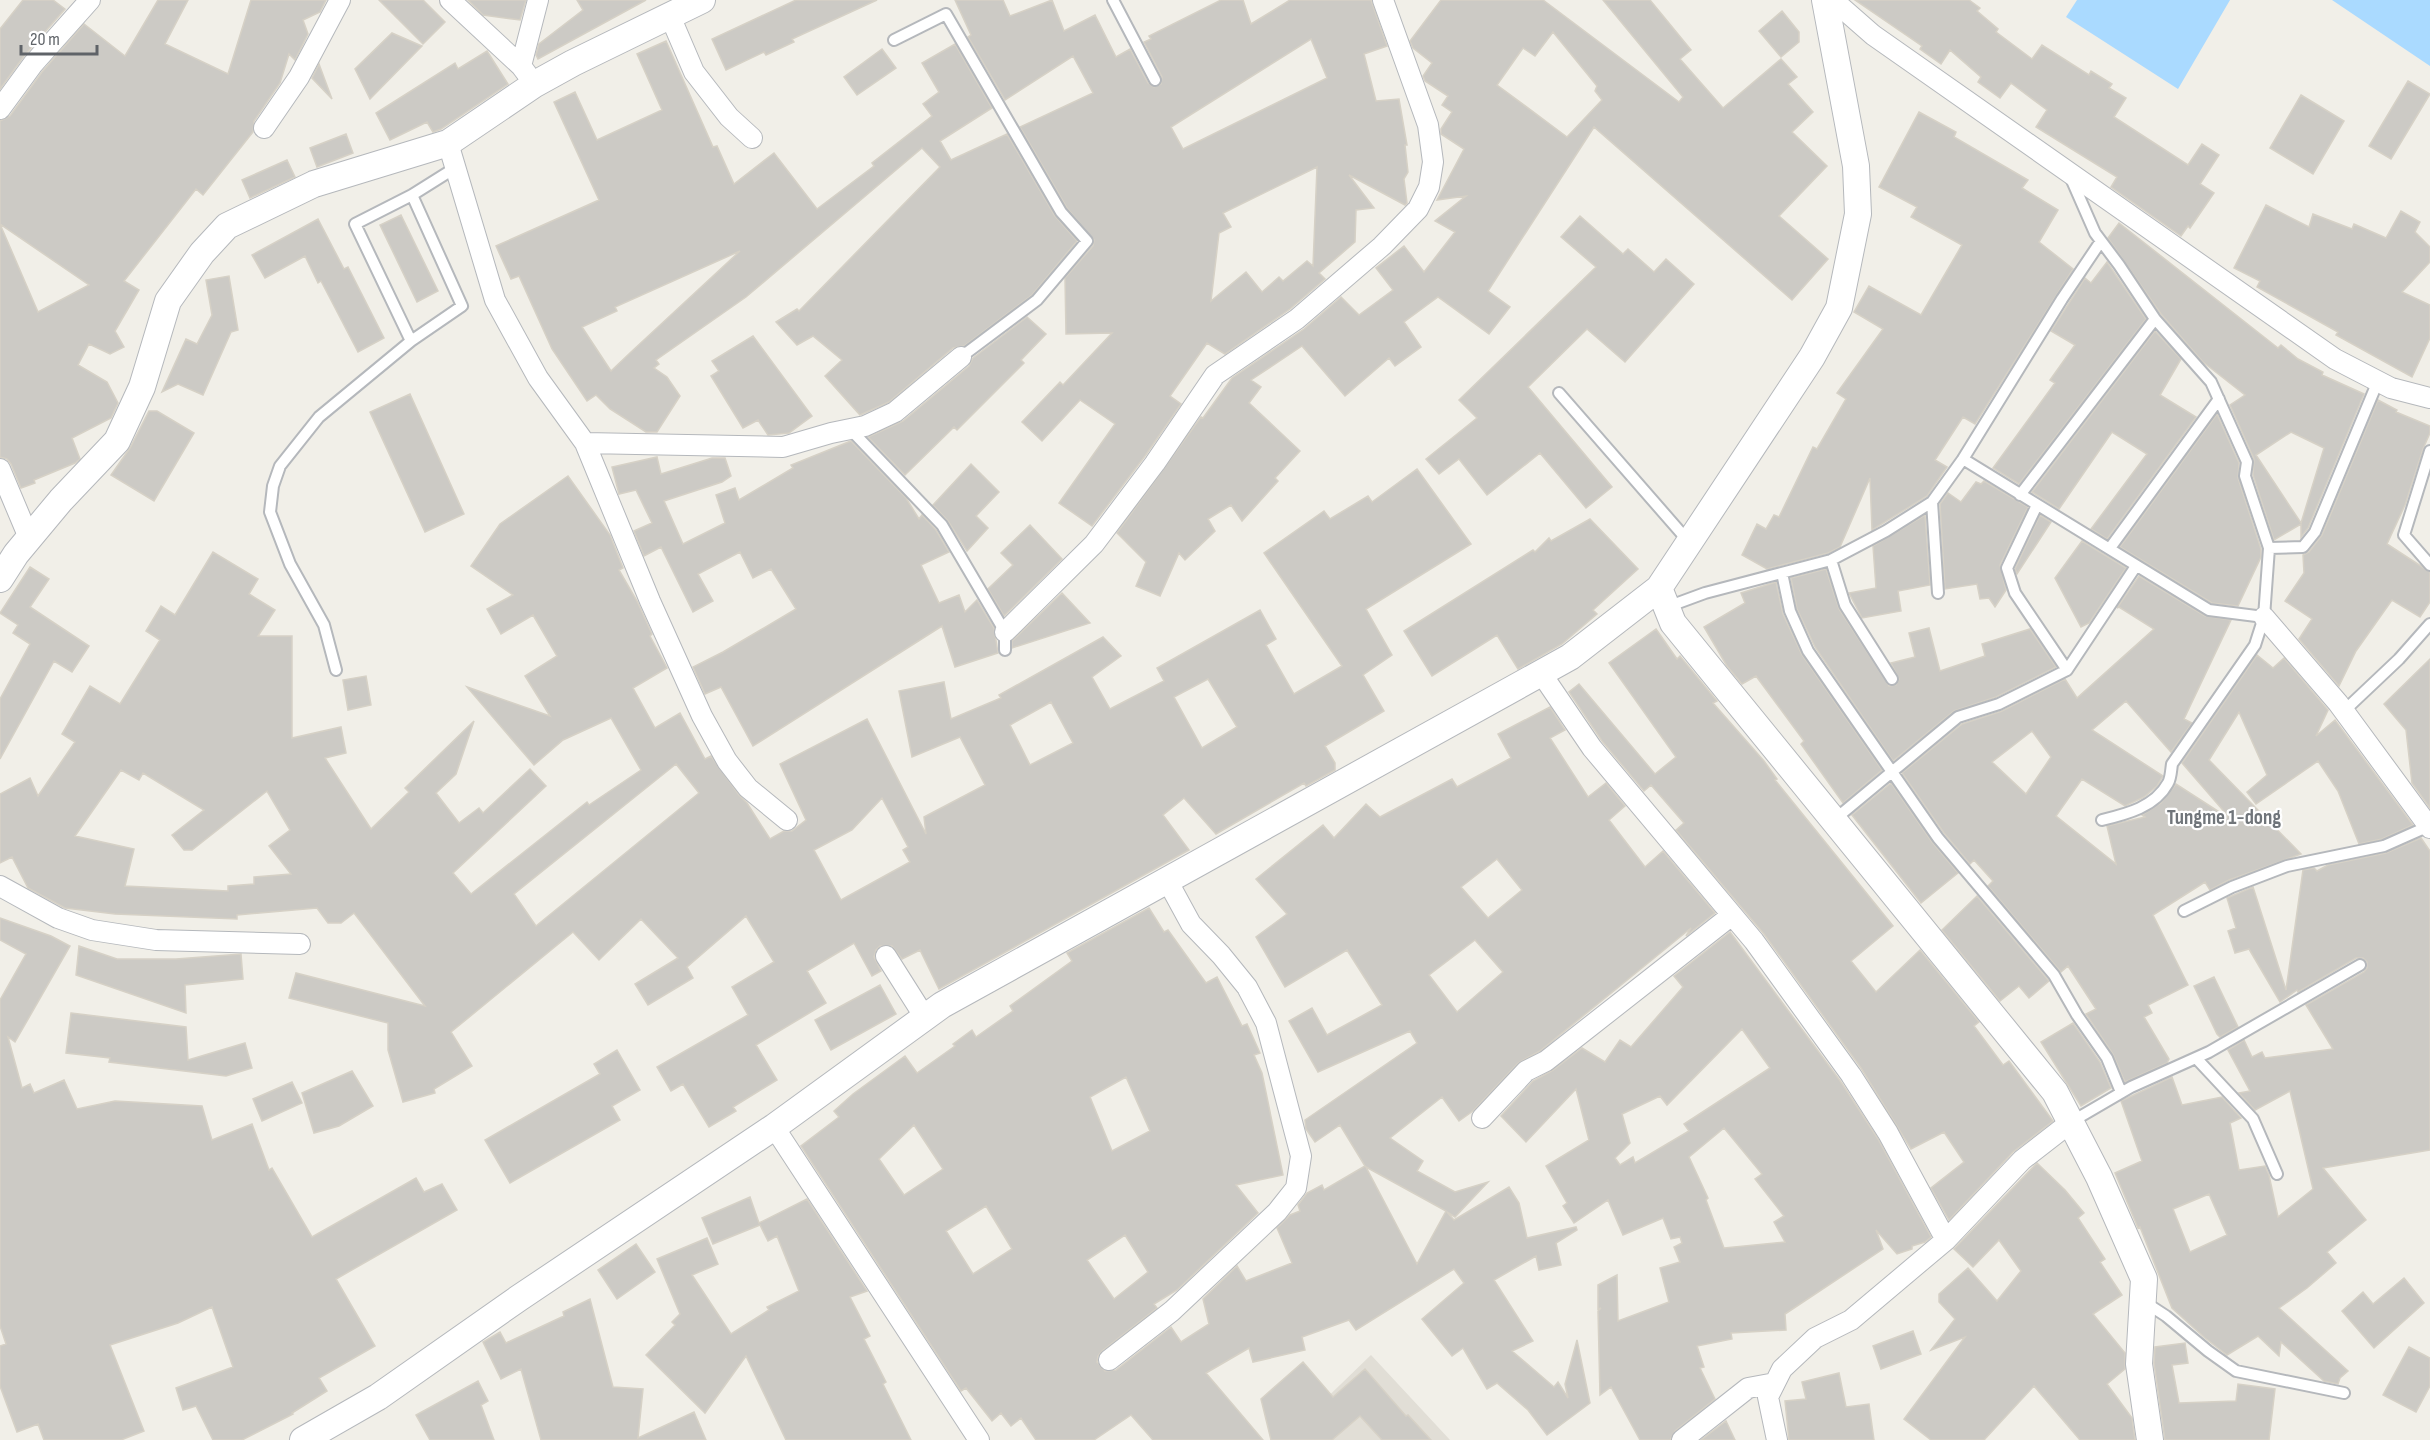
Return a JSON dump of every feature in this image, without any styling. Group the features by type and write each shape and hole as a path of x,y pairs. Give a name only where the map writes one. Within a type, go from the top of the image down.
{"street":[{"path":"0,109 33,64 90,0"},
{"path":"264,128 299,77 340,0"},
{"path":"450,0 528,75"},
{"path":"528,75 538,0"},
{"path":"0,579 29,538 61,500 117,441 142,387 168,301 202,253 227,226 314,184 448,142 528,75 573,63 702,0"},
{"path":"1005,641 1094,544 1155,463 1215,375 1297,319 1382,246 1418,209 1429,187 1433,162 1428,125 1383,0"},
{"path":"303,1440 378,1397 519,1298 774,1127 924,1016 1570,657 1663,598 1689,542 1812,357 1839,308 1851,256 1858,204 1856,166 1824,0"},
{"path":"1833,0 1873,35 2335,359 2391,388 2430,399"},
{"path":"670,16 694,72 729,117 752,138"},
{"path":"448,142 495,300 538,378 585,443 702,717 727,761 748,788 787,820"},
{"path":"585,443 783,447 865,426 895,412 962,357"},
{"path":"0,470 29,538"},
{"path":"1663,598 1673,622 2055,1092 2099,1177 2144,1279 2139,1364 2150,1440"},
{"path":"2264,617 2344,711 2430,827"},
{"path":"1541,673 1592,748 1732,915 1851,1075 1888,1132 1946,1240"},
{"path":"1109,1360 1172,1311 1277,1212 1296,1188 1301,1156 1266,1023 1247,987 1221,955 1191,924 1167,880"},
{"path":"0,886 58,918 92,930 156,940 300,944"},
{"path":"1482,1118 1526,1071 1546,1061 1732,915"},
{"path":"886,956 924,1016"},
{"path":"1777,1440 1768,1397 1782,1369 1815,1338 1851,1320 1946,1240 2022,1160 2071,1122"},
{"path":"774,1127 979,1440"},
{"path":"1682,1440 1748,1388 1775,1383"}],"lane":[{"path":"1113,0 1155,80"},
{"path":"894,40 946,14 1061,212 1087,241 1037,300 962,357"},
{"path":"411,342 355,224 412,195 455,168"},
{"path":"2069,173 2095,233 2155,319 2211,382 2247,462 2245,476 2269,548 2264,617 2255,645 2172,764 2169,782 2152,802 2129,814 2102,820"},
{"path":"336,670 324,625 290,564 270,512 273,486 280,466 319,417 411,342 462,306 412,195"},
{"path":"1663,598 1706,593 1831,560 1886,531 1932,502 1963,459 2062,299 2101,241"},
{"path":"2020,495 2155,319"},
{"path":"2269,548 2303,547 2315,532 2378,381"},
{"path":"1558,393 1689,542"},
{"path":"2110,548 2219,399"},
{"path":"850,429 942,525 1005,641"},
{"path":"2430,451 2404,535 2430,565"},
{"path":"1963,459 2209,610 2264,617"},
{"path":"1932,502 1938,593"},
{"path":"2037,505 2007,568 2015,593 2067,670"},
{"path":"1831,560 1845,605 1892,679"},
{"path":"1834,820 1958,717 1999,704 2067,670 2136,566"},
{"path":"1782,573 1790,611 1808,651 1938,838 2054,975 2077,1015 2107,1058 2121,1092"},
{"path":"2344,711 2430,624"},
{"path":"2184,911 2232,887 2287,866 2384,846 2430,827"},
{"path":"2071,1122 2121,1092 2196,1058 2360,965"},
{"path":"2196,1058 2253,1119 2277,1174"},
{"path":"2143,1301 2166,1316 2208,1352 2236,1371 2344,1393"}],"shaded area":[{"path":"1371,1355 1450,1440 1280,1440 1310,1414"}],"water":[{"path":"2077,0 2230,0 2178,89 2066,17"},
{"path":"2332,0 2430,0 2430,66"}],"building":[{"path":"23,0 53,0 65,9 24,56 0,89 0,29"},
{"path":"158,0 188,0 165,44 228,74 251,0 326,0 320,12 303,20 308,34 295,60 289,54 280,83 254,121 253,132 203,195 196,189 124,281 139,290 115,331 124,347 110,354 89,344 78,365 107,382 118,403 111,418 72,438 80,459 75,463 21,488 11,464 7,459 0,457 0,224 0,121 10,116 42,72 84,24 125,56","holes":["0,224 89,285 38,312"]},
{"path":"379,0 423,0 445,22 423,44"},
{"path":"468,0 526,0 520,20 483,15"},
{"path":"577,0 646,0 538,59 536,55 539,44 583,10"},
{"path":"796,0 877,0 792,39 794,42 766,55 764,52 726,70 712,39"},
{"path":"955,0 1003,0 1010,16 1052,0 1064,31 1095,15 1116,57 1130,49 1148,83 1154,87 1161,84 1162,77 1144,42 1151,39 1149,36 1221,0 1243,0 1251,24 1290,0 1371,0 1387,46 1364,54 1376,101 1399,99 1407,145 1405,145 1408,172 1404,179 1407,203 1405,205 1349,175 1374,208 1356,210 1355,242 1319,273 1325,279 1290,309 1225,354 1207,343 1170,396 1181,404 1092,526 1059,503 1115,424 1080,400 1042,441 1022,422 1060,382 1063,385 1112,333 1066,334 1065,278 1093,246 1094,240 1067,208 1020,127 1093,93 1073,56 1005,100 968,37 971,35","holes":["1311,39 1327,78 1183,149 1171,127","1317,167 1313,266 1307,261 1283,281 1279,277 1262,292 1246,272 1211,301 1219,233 1231,227 1223,213"]},
{"path":"1441,0 1543,0 1679,102 1683,97 1603,0 1650,0 1691,50 1680,59 1723,108 1781,59 1797,77 1788,84 1813,112 1792,132 1827,166 1779,216 1828,259 1792,300 1594,127 1488,291 1510,307 1489,334 1438,297 1404,322 1421,347 1395,366 1389,358 1345,396 1302,346 1251,380 1261,387 1249,403 1300,451 1275,478 1278,481 1242,521 1231,505 1208,519 1215,531 1185,560 1179,553 1160,596 1136,586 1146,562 1117,533 1232,378 1304,329 1341,297 1359,315 1393,290 1376,268 1404,246 1424,272 1455,232 1435,221 1466,196 1437,200 1464,149 1441,134 1441,129 1452,112 1442,105 1448,96 1425,81 1423,76 1432,63 1413,48 1410,41","holes":["1553,32 1597,86 1595,91 1602,100 1567,137 1497,85 1523,48 1535,56"]},
{"path":"1855,0 1969,0 1980,8 1977,11 1998,29 1996,32 2032,59 2042,45 2089,75 2091,71 2112,84 2109,88 2126,98 2114,117 2188,165 2202,144 2219,155 2200,184 2214,193 2190,228 2188,226 2181,236 2111,187 2117,177 2036,127 2047,110 2011,83 2000,98 1978,82 1981,77 1950,50 1941,64 1920,49 1922,46"},
{"path":"1782,11 1799,32 1799,42 1781,57 1759,31"},
{"path":"392,33 422,46 370,99 355,69"},
{"path":"666,41 713,147 717,146 734,184 774,153 817,209 874,166 872,163 932,116 923,104 939,92 922,63 955,44 992,108 940,141 951,160 1007,134 1055,216 1077,241 1032,295 964,346 953,348 889,402 860,415 825,376 842,360 813,336 797,345 776,322 797,309 799,311 940,167 922,148 746,297 656,360 659,364 654,368 667,377 680,396 657,432 646,432 610,409 596,395 587,401 552,349 519,276 511,279 496,246 599,200 554,102 575,92 597,140 662,110 637,54","holes":["740,251 611,371 582,327 617,311 615,307"]},
{"path":"882,49 896,68 857,95 844,77"},
{"path":"487,51 508,84 441,129 433,132 427,122 390,140 376,113 455,63 458,69"},
{"path":"319,64 332,99 312,78"},
{"path":"2408,81 2430,94 2391,159 2369,146"},
{"path":"2301,95 2344,121 2313,174 2270,148"},
{"path":"1919,112 1956,132 1954,137 2028,180 2022,188 2058,210 2039,242 2073,269 1975,424 1963,417 1935,460 1947,467 1927,496 1872,530 1870,478 1840,547 1828,553 1767,569 1742,555 1757,524 1766,529 1774,515 1779,517 1813,447 1817,449 1846,399 1837,393 1883,329 1854,312 1869,286 1921,315 1962,245 1911,217 1917,207 1879,187"},
{"path":"346,134 353,153 317,167 310,148"},
{"path":"287,160 295,177 250,198 242,180"},
{"path":"2266,205 2309,227 2313,214 2352,229 2354,224 2386,238 2401,211 2420,222 2415,232 2430,247 2430,262 2402,292 2430,305 2430,338 2412,377 2336,335 2338,332 2257,287 2260,281 2234,268"},
{"path":"401,215 438,291 417,302 380,225"},
{"path":"1580,216 1623,254 1628,249 1654,272 1666,259 1694,284 1625,362 1587,329 1528,387 1612,487 1586,508 1540,453 1487,495 1459,459 1439,474 1426,459 1477,418 1459,400 1596,267 1561,237"},
{"path":"318,219 344,269 348,267 384,338 358,352 321,281 318,283 305,256 265,278 252,255"},
{"path":"2119,223 2278,348 2281,345 2298,359 2323,372 2322,375 2364,394 2308,528 2301,537 2301,524 2274,540 2253,475 2254,459 2230,405 2245,395 2203,362 2161,314 2108,238","holes":["2291,432 2324,448 2301,523 2256,455"]},
{"path":"2107,262 2146,319 2019,484 1993,468 2055,383 2050,380 2075,345 2051,331 2085,278 2091,283"},
{"path":"229,276 238,330 231,332 203,395 178,384 162,392 186,339 197,344 212,315 206,280"},
{"path":"1027,317 1046,334 1021,360 1024,363 957,430 954,427 905,475 868,437 903,421 969,366 973,358"},
{"path":"2155,331 2181,359 2160,395 2196,417 2107,539 2091,529 2147,454 2112,432 2059,509 2032,492"},
{"path":"753,336 812,416 789,433 768,435 758,420 743,428 711,376 719,371 712,361"},
{"path":"410,394 464,514 425,532 370,412"},
{"path":"2378,400 2397,410 2396,412 2430,426 2430,433 2405,505 2387,544 2430,572 2430,602 2420,617 2392,600 2356,651 2339,686 2299,639 2312,619 2285,601 2304,573 2303,555 2309,552 2322,535"},
{"path":"149,411 157,411 194,433 154,501 111,475 130,448"},
{"path":"2217,414 2239,463 2238,478 2261,549 2261,557 2238,606 2212,603 2120,547"},
{"path":"851,441 906,498 919,519 922,515 936,530 949,552 921,565 939,603 959,595 965,612 977,600 994,628 998,653 955,667 942,626 753,746 721,687 705,694 693,667 796,609 771,569 753,578 740,552 698,574 713,601 693,612 661,547 644,556 634,531 652,523 636,490 619,494 612,467 657,457 661,474 712,458 725,458 731,476 722,482 664,501 683,544 725,523 716,495 735,488 739,500 793,468 791,465"},
{"path":"971,464 999,492 976,516 988,528 967,551 948,521 933,505"},
{"path":"1417,469 1471,544 1366,609 1392,655 1363,675 1384,711 1325,746 1335,763 1335,770 1306,786 1304,783 1216,834 1184,798 1163,815 1189,850 939,989 920,950 902,959 892,946 880,946 874,957 881,971 872,976 854,943 807,971 826,1003 756,1045 777,1080 733,1107 736,1111 709,1127 683,1084 671,1091 657,1067 748,1015 732,987 774,962 746,916 687,967 693,978 648,1005 635,984 678,958 641,919 599,960 573,932 451,1032 472,1066 434,1089 435,1093 403,1102 388,1050 388,1023 289,998 296,973 425,1006 354,913 341,923 328,923 317,908 237,915 237,919 115,914 65,908 28,888 12,857 0,863 0,794 30,778 38,796 75,742 62,734 90,686 120,704 160,640 146,631 161,606 175,615 213,552 258,579 249,594 275,610 258,636 292,636 292,738 341,727 346,753 325,758 371,829 409,792 405,788 474,721 456,774 436,793 459,823 479,808 483,813 530,769 546,786 453,873 471,894 587,802 589,805 641,770 611,718 563,740 534,765 467,687 550,716 525,676 557,656 533,615 501,634 487,609 513,595 471,566 500,524 568,476 610,535 623,568 619,570 637,601 652,634 650,636 667,668 633,688 655,728 680,713 705,759 711,756 747,803 770,839 784,831 792,831 806,820 780,764 867,719 926,834 924,817 985,785 960,737 912,757 899,691 944,682 951,719 1001,698 999,695 1103,637 1121,656 1092,677 1110,709 1164,681 1157,668 1260,610 1276,639 1266,645 1294,694 1342,666 1264,553 1324,511 1330,519 1368,496 1372,502","holes":["1208,679 1237,727 1202,748 1174,697","1051,702 1073,743 1030,765 1010,725","676,764 699,793 536,926 514,894","121,770 139,780 143,773 204,810 172,835 184,850 192,850 267,791 290,830 269,846 291,874 254,877 254,884 228,886 228,891 125,886 134,849 75,836","882,798 908,847 903,850 910,862 841,900 814,850 852,830"]},
{"path":"1984,481 2028,507 2000,565 2006,590 1995,607 1989,598 1980,599 1977,584 1945,589 1940,504 1948,493 1961,502 1976,482 1981,484"},
{"path":"1925,515 1930,585 1898,591 1901,611 1862,618 1849,593 1876,588 1873,546"},
{"path":"2040,515 2051,522 2017,574 2015,569"},
{"path":"1590,519 1638,569 1593,610 1597,614 1562,644 1518,669 1497,635 1432,676 1404,631 1533,550 1535,552 1549,538 1551,541"},
{"path":"1030,525 1062,559 1004,616 988,589 1013,565 1001,553"},
{"path":"2082,541 2126,568 2089,623 2081,627 2055,578"},
{"path":"30,567 49,579 30,607 89,646 72,672 54,661 0,759 0,699 30,644 13,633 18,625 0,613"},
{"path":"1826,569 1839,609 1889,686 1896,685 1899,679 1891,663 1915,657 1909,633 1929,628 1940,671 1985,656 1982,644 2030,629 2056,667 1996,697 1954,711 1893,761 1815,647 1797,609 1791,578"},
{"path":"2139,576 2205,616 2231,620 2184,719 2192,723 2171,752 2126,701 2092,730 2163,776 2157,786 2144,797 2125,806 2082,779 2056,816 2116,864 2107,826 2145,817 2142,815 2161,803 2176,784 2228,816 2182,763 2257,655 2273,668 2284,658 2328,710 2316,736 2335,720 2413,825 2382,839 2359,844 2338,791 2318,761 2256,804 2247,792 2267,775 2239,712 2209,760 2301,854 2229,880 2210,890 2205,882 2153,915 2188,985 2148,1005 2152,1013 2144,1017 2169,1059 2167,1063 2125,1082 2113,1054 2086,1014 2096,1009 2068,966 2061,972 1988,886 1993,881 1974,860 1970,864 1944,833 1902,773 1962,724 2002,711 2065,679 2077,698 2154,629 2119,607 2117,608","holes":["2032,731 2051,757 2026,794 1992,762"]},
{"path":"1776,582 1783,614 1802,655 1882,770 1843,803 1801,744 1804,741 1756,676 1742,684 1727,666 1704,627 1745,603 1741,593"},
{"path":"1062,593 1090,623 1012,648 1012,641"},
{"path":"1656,629 1677,659 1680,656 1717,701 1713,703 1764,761 1777,779 1775,780 1893,926 1851,961 1876,992 1920,950 1979,1022 1974,1026 2003,1065 2009,1061 2053,1121 2013,1152 1949,1220 1931,1188 1964,1162 1944,1132 1911,1149 1861,1068 1764,934 1676,830 1684,823 1651,785 1644,791 1602,741 1569,692 1579,684 1655,774 1676,757 1609,663"},
{"path":"2430,659 2430,808 2412,783 2406,730 2384,704"},
{"path":"366,676 371,705 348,710 343,680"},
{"path":"1550,707 1565,730 1550,738 1588,797 1606,783 1625,806 1609,820 1645,867 1663,851 1715,913 1686,936 1691,928 1540,1051 1518,1063 1473,1111 1459,1121 1442,1097 1390,1138 1423,1161 1417,1171 1455,1192 1488,1182 1455,1217 1447,1212 1454,1220 1509,1187 1519,1203 1527,1238 1576,1227 1577,1230 1556,1243 1561,1265 1539,1270 1536,1256 1494,1280 1533,1341 1512,1351 1554,1387 1558,1382 1568,1398 1565,1384 1577,1340 1590,1403 1547,1435 1528,1410 1497,1383 1487,1389 1463,1348 1452,1356 1422,1319 1464,1283 1454,1269 1356,1330 1349,1320 1302,1337 1305,1350 1253,1362 1249,1348 1206,1373 1263,1440 1153,1440 1131,1415 1094,1440 1036,1440 1021,1418 1011,1426 1001,1413 992,1421 966,1388 961,1391 801,1146 839,1117 834,1111 853,1094 905,1056 917,1073 955,1046 953,1044 972,1030 976,1037 1013,1011 1010,1006 1072,961 1067,953 1149,908 1164,932 1168,930 1206,983 1217,977 1242,1026 1247,1024 1260,1053 1254,1055 1262,1073 1283,1175 1236,1185 1258,1213 1177,1290 1154,1304 1157,1308 1102,1351 1097,1362 1105,1371 1116,1370 1171,1327 1181,1342 1209,1324 1203,1299 1237,1266 1246,1281 1292,1263 1277,1228 1290,1215 1300,1211 1298,1205 1307,1193 1322,1185 1324,1190 1365,1166 1340,1125 1315,1142 1306,1129 1305,1120 1417,1043 1410,1031 1318,1072 1289,1021 1312,1008 1327,1035 1382,1005 1347,950 1285,987 1256,937 1287,914 1256,879 1323,825 1334,838 1366,804 1380,817 1452,779 1457,787 1511,758 1498,734","holes":["1497,859 1522,890 1488,918 1461,887","1475,940 1503,972 1457,1012 1429,975","1126,1077 1150,1131 1112,1151 1090,1097","914,1125 943,1169 904,1195 879,1159","1366,1167 1446,1211 1417,1264","986,1206 1012,1249 973,1274 946,1231","1125,1235 1148,1272 1114,1299 1087,1260"]},
{"path":"1891,783 1932,842 1958,873 1921,903 1852,815"},
{"path":"2421,838 2430,851 2430,1150 2323,1168 2366,1220 2327,1252 2336,1263 2279,1308 2348,1371 2340,1378 2338,1384 2324,1381 2281,1342 2279,1356 2258,1336 2227,1355 2172,1308 2140,1227 2138,1228 2115,1173 2142,1161 2121,1101 2172,1077 2182,1105 2222,1097 2241,1118 2230,1123 2239,1170 2265,1166 2278,1217 2313,1189 2290,1091 2255,1110 2239,1093 2250,1091 2228,1050 2244,1040 2252,1057 2262,1052 2265,1058 2333,1049 2306,1005 2364,972 2367,962 2363,958 2356,958 2298,992 2297,990 2280,1002 2249,949 2235,953 2228,931 2236,928 2227,898 2253,887 2286,990 2303,870 2314,868 2317,871 2328,865 2386,853","holes":["2209,1194 2227,1235 2190,1252 2173,1209"]},
{"path":"1977,896 2049,981 2029,998 2019,986 2000,1001 1942,930"},
{"path":"0,918 51,936 70,946 15,1042 8,1037 22,1088 30,1084 34,1093 64,1080 77,1109 115,1101 202,1106 212,1140 252,1124 269,1170 272,1168 312,1237 416,1178 424,1192 442,1184 457,1210 336,1279 375,1346 319,1378 327,1391 293,1414 242,1440 213,1440 196,1406 183,1410 176,1388 233,1367 212,1307 178,1323 110,1345 144,1431 121,1440 44,1440 38,1424 17,1432 0,1386 0,1346 6,1344 0,1326 0,1000 26,954 0,940"},
{"path":"1730,932 1841,1082 1878,1139 1931,1237 1925,1242 1912,1246 1912,1249 1897,1254 1876,1230 1883,1249 1785,1314 1786,1330 1731,1333 1732,1339 1697,1346 1704,1367 1700,1368 1715,1399 1675,1431 1670,1440 1640,1440 1611,1387 1600,1395 1598,1311 1601,1308 1598,1309 1598,1285 1617,1275 1618,1321 1669,1302 1660,1268 1680,1262 1674,1247 1682,1243 1680,1237 1671,1239 1663,1218 1623,1235 1608,1200 1574,1223 1563,1206 1567,1203 1546,1166 1589,1140 1576,1089 1526,1142 1501,1116 1533,1081 1553,1070 1582,1048 1605,1062 1620,1040 1631,1047 1683,987 1674,976","holes":["1742,1029 1770,1068 1684,1124 1689,1131 1635,1163 1633,1157 1620,1165 1615,1158 1630,1143 1622,1114 1660,1096 1667,1105","1724,1128 1762,1174 1755,1179 1784,1216 1774,1222 1785,1242 1724,1248 1706,1200 1708,1198 1689,1157"]},
{"path":"79,946 117,959 176,959 241,954 243,979 185,985 186,1013 76,975"},
{"path":"2214,977 2238,1027 2220,1037 2194,986"},
{"path":"880,985 896,1014 831,1050 815,1020"},
{"path":"71,1013 186,1027 188,1060 245,1043 252,1068 226,1076 109,1062 110,1058 66,1053"},
{"path":"2073,1023 2100,1062 2111,1088 2081,1106 2041,1042"},
{"path":"617,1050 640,1090 612,1106 620,1120 510,1183 485,1140 600,1074 594,1064"},
{"path":"352,1071 373,1106 339,1126 314,1133 302,1093"},
{"path":"292,1082 302,1103 262,1121 253,1099"},
{"path":"2037,1163 2065,1190 2084,1213 2078,1218 2105,1259 2100,1262 2122,1295 2093,1314 2125,1353 2125,1369 2107,1384 2132,1418 2135,1440 2080,1440 2034,1386 1984,1440 1931,1440 1904,1419 1965,1337 1931,1350 1955,1319 1939,1302 1939,1294 1968,1268 1997,1301 2021,1271 1999,1240 1973,1267 1954,1249"},
{"path":"750,1197 759,1223 807,1199 867,1291 850,1297 870,1336 864,1339 886,1382 883,1384 911,1440 786,1440 746,1356 705,1413 646,1355 675,1325 672,1322 680,1314 657,1259 707,1238 718,1264 692,1275 731,1334 769,1310 767,1307 799,1291 777,1236 768,1241 760,1225 713,1244 702,1218"},
{"path":"636,1244 655,1272 617,1299 598,1270"},
{"path":"2404,1278 2424,1303 2374,1348 2342,1311 2363,1292 2373,1304"},
{"path":"590,1299 613,1387 643,1389 638,1438 694,1412 706,1440 541,1440 521,1369 501,1379 483,1342 500,1332 506,1343 564,1316 563,1312"},
{"path":"1913,1331 1921,1354 1881,1369 1873,1346"},
{"path":"2185,1343 2188,1363 2172,1365 2179,1403 2236,1401 2238,1384 2275,1389 2269,1440 2165,1440 2154,1363 2155,1347"},
{"path":"2409,1347 2430,1358 2430,1386 2416,1412 2383,1395"},
{"path":"1303,1362 1333,1397 1365,1369 1406,1416 1408,1415 1431,1440 1382,1440 1360,1416 1332,1440 1271,1440 1261,1399"},
{"path":"1839,1373 1846,1407 1869,1404 1874,1440 1789,1440 1785,1401 1806,1399 1802,1382"},
{"path":"478,1381 488,1401 481,1405 494,1440 430,1440 416,1415"},
{"path":"1726,1421 1735,1440 1701,1440"}],"district":[{"name":"Tungme 1-dong","path":"2224,817"}]}
